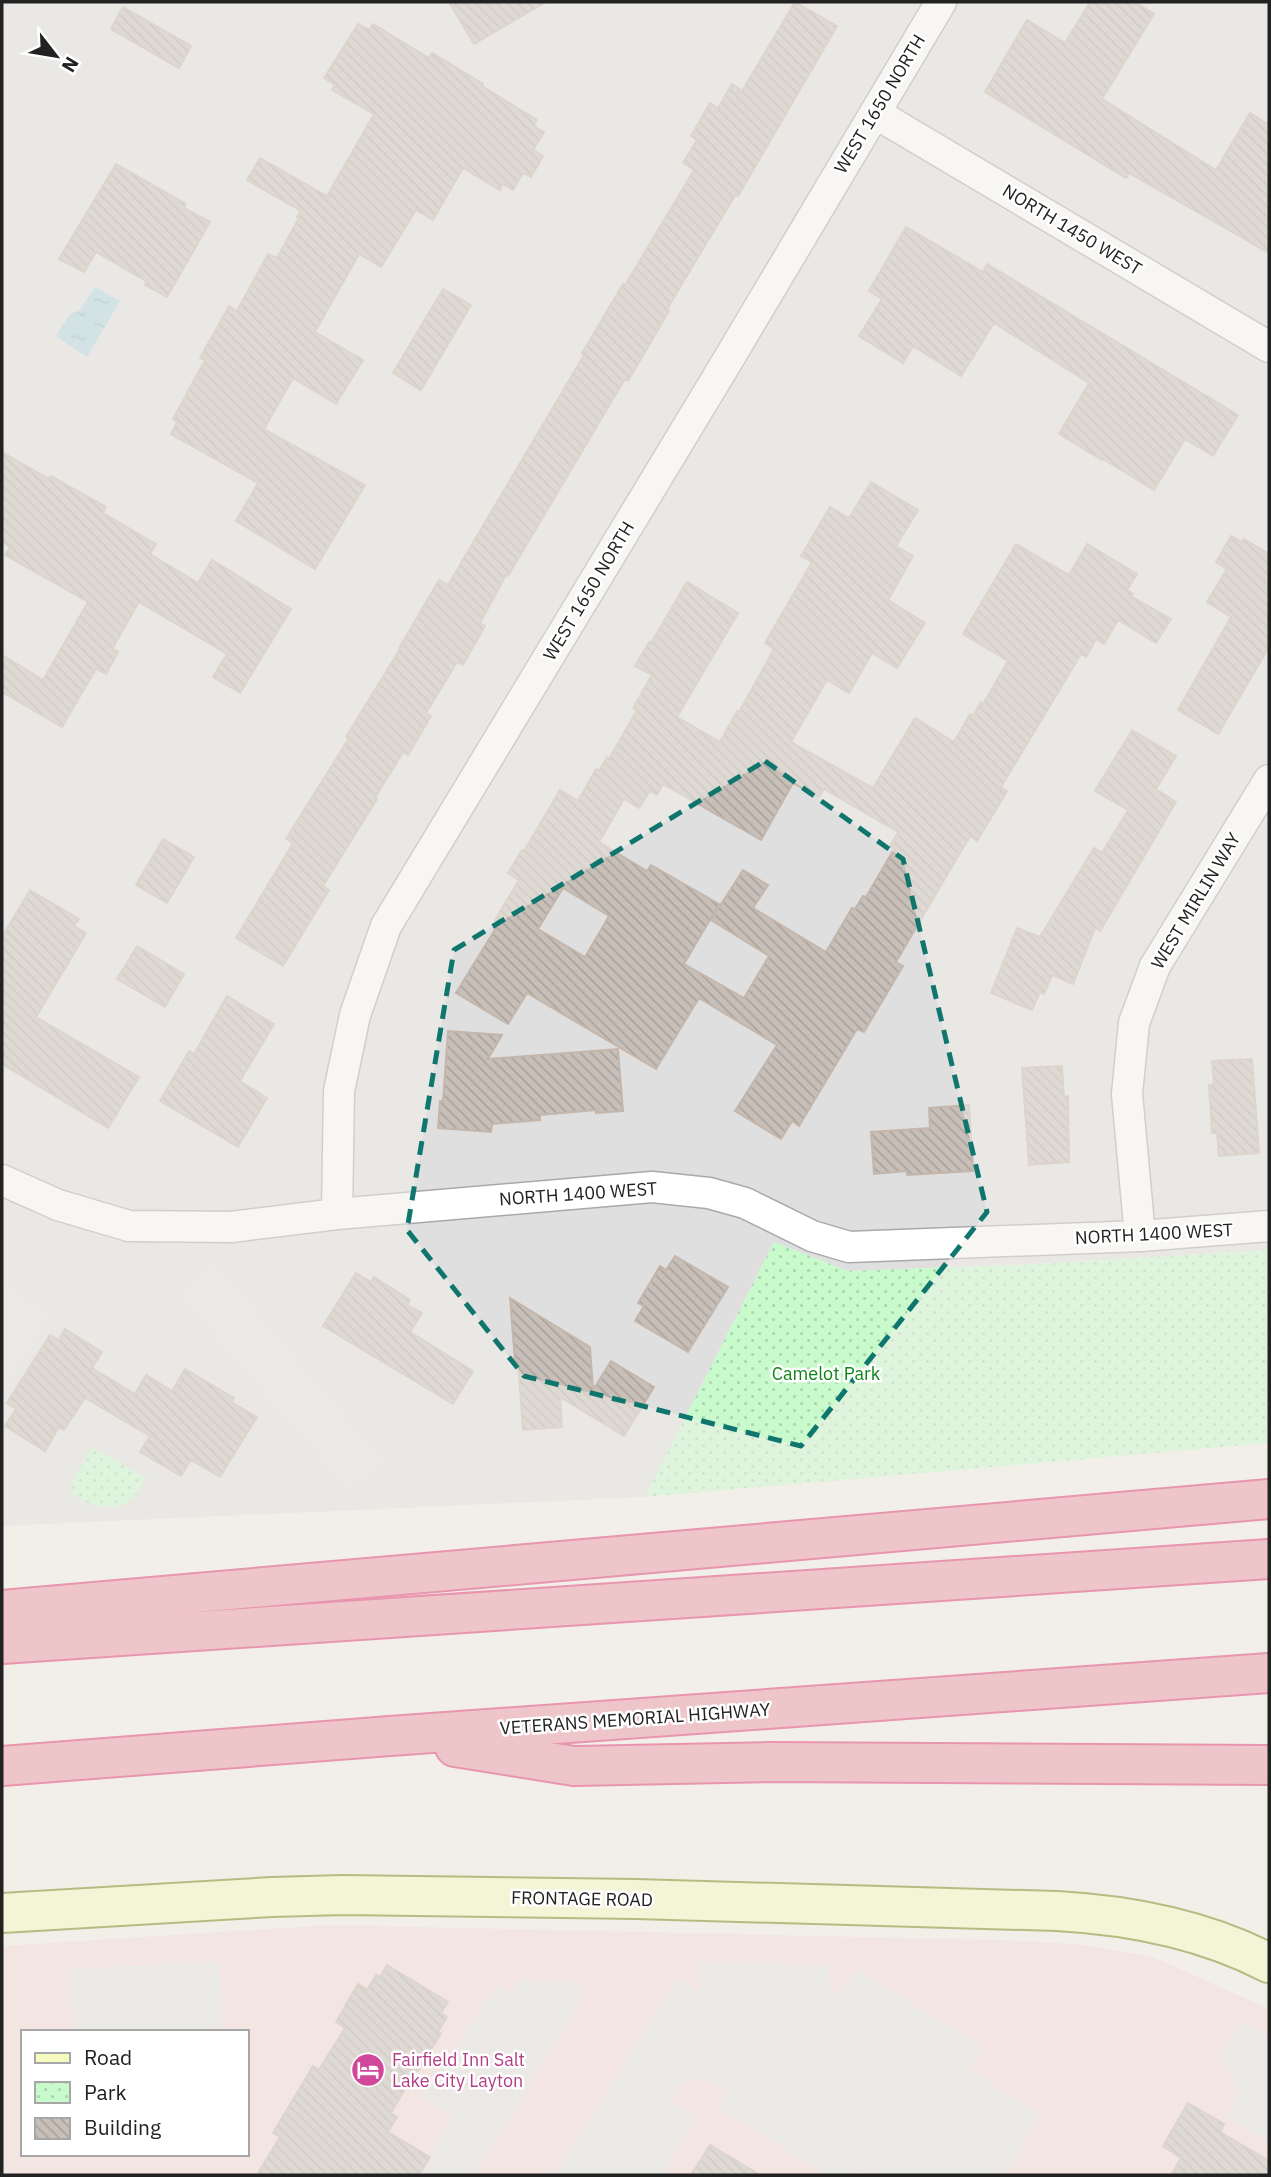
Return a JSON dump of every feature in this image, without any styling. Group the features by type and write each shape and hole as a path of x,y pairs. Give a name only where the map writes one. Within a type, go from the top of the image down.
{"highway":[{"path":"2,1610 1269,1499"},
{"path":"2,1644 1269,1559"},
{"name":"VETERANS MEMORIAL HIGHWAY","path":"2,1766 1269,1673"},
{"path":"390,1736 574,1766 771,1762 1269,1765"}],"street":[{"name":"WEST 1650 NORTH","path":"337,1214 339,1091 355,1015 386,926 941,2"},
{"name":"NORTH 1450 WEST","path":"875,113 1269,347"},
{"name":"WEST MIRLIN WAY","path":"1140,1236 1127,1094 1134,1023 1156,966 1269,780"},
{"name":"NORTH 1400 WEST","path":"2,1180 58,1205 129,1226 231,1227 337,1214 652,1186 709,1193 745,1203 812,1236 849,1247 1140,1236 1269,1226"},
{"name":"FRONTAGE ROAD","path":"2,1913 272,1897 407,1895 1057,1911 1161,1924 1203,1936 1269,1963"}],"highlighted area":[{"path":"765,761 903,859 987,1212 801,1446 524,1376 407,1230 454,950"}],"shaded area":[{"path":"2,2 1269,2 1269,1250 1036,1264 848,1271 774,1242 645,1497 2,1526"},
{"path":"215,1261 388,1464 370,1479 345,1489 176,1294"},
{"path":"2,1282 53,1314 2,1397"},
{"path":"331,1925 996,1940 1076,1944 1153,1957 1269,2009 1269,2175 2,2175 2,1946"},
{"path":"219,1962 223,2030 75,2030 69,1969"},
{"path":"698,1962 826,1966 835,1998 859,1971 982,2047 969,2069 1040,2116 1005,2175 878,2175 862,2169 858,2175 829,2175 718,2107 729,2089 707,2078 684,2083 668,2098 696,2116 663,2175 555,2175 678,1979 699,1992"},
{"path":"520,1981 577,1981 583,1996 475,2175 417,2175 454,2117 421,2098 496,1986 512,1995"},
{"path":"1241,2022 1269,2038 1269,2143 1226,2116 1240,2092 1221,2056"}],"green space":[{"name":"Camelot Park","path":"774,1242 848,1271 1036,1264 1269,1250 1269,1443 645,1497"},
{"path":"92,1447 146,1478 136,1495 127,1502 119,1506 102,1507 78,1498 72,1492 73,1482"}],"water":[{"path":"95,287 120,301 87,357 56,336 70,314 79,311"}],"building":[{"path":"449,2 546,2 474,44"},
{"path":"795,2 837,26 738,196 736,194 667,309 669,311 628,381 625,379 508,576 506,575 480,623 485,626 463,665 457,662 426,713 431,716 408,755 403,752 375,798 377,799 323,886 329,890 283,966 236,938 293,843 286,839 349,738 346,737 439,580 448,585 584,355 582,353 694,170 683,163 697,140 691,136 710,103 718,108 732,84 742,91"},
{"path":"1090,2 1135,2 1154,14 1102,99 1216,170 1250,113 1269,125 1269,253 1129,173 1126,178 985,92 1027,20 1065,43"},
{"path":"123,7 191,46 179,68 111,29"},
{"path":"358,24 369,30 373,24 429,58 432,53 537,120 534,126 544,132 533,150 543,156 531,177 523,173 513,190 503,184 500,190 463,168 433,220 416,210 381,267 359,254 315,332 363,360 336,404 293,378 264,429 365,485 315,569 236,521 258,483 171,434 177,422 173,419 205,360 200,358 229,306 237,311 268,254 277,258 299,218 297,217 301,211 247,180 260,158 327,196 374,114 332,90 335,85 324,78"},
{"path":"116,164 186,204 184,208 210,222 167,297 145,285 146,281 96,252 84,272 59,259"},
{"path":"906,227 983,272 987,264 1238,415 1213,456 1185,439 1154,490 1059,434 1089,383 994,323 961,376 913,346 903,363 859,336 882,299 869,291"},
{"path":"443,289 471,305 421,390 393,373"},
{"path":"2,452 106,507 103,513 156,544 150,554 198,583 212,560 291,609 240,693 213,677 227,654 139,602 112,649 118,652 106,674 96,669 62,727 2,692 2,655 43,680 88,602 5,555 10,547 2,542"},
{"path":"871,482 918,510 896,546 913,556 888,600 925,623 897,668 872,653 849,693 827,680 791,742 873,788 915,718 954,742 970,714 973,716 981,702 983,704 1008,661 963,634 1016,544 1069,575 1087,544 1137,574 1127,590 1133,594 1131,596 1171,619 1156,643 1118,620 1104,644 1096,639 1086,657 1081,654 1001,787 1007,791 977,841 970,836 896,962 903,966 864,1032 857,1029 799,1126 792,1121 781,1139 735,1111 777,1045 699,998 656,1069 527,993 508,1024 456,993 499,923 495,920 519,880 508,873 560,790 578,801 596,769 599,771 607,757 609,759 637,710 633,708 652,675 635,666 687,582 738,613 677,717 720,742 774,649 765,643 812,562 801,556 830,507 849,518","holes":["793,783 819,797 824,789 898,832 890,846 894,849 866,897 863,896 855,909 852,908 826,952 753,908 768,885 743,870 711,920 769,956 744,998 684,964 719,904 651,865 647,871 599,842 624,799 639,808 650,791 657,795 663,784 761,840","563,888 609,916 585,957 538,929"]},
{"path":"1231,536 1242,542 1244,539 1269,554 1269,647 1218,734 1178,710 1231,617 1207,602 1227,569 1216,562"},
{"path":"1132,730 1176,756 1156,789 1176,802 1100,931 1095,928 1073,984 1052,975 1044,994 1040,992 1032,1010 991,993 1017,928 1040,937 1094,848 1102,853 1128,810 1095,791"},
{"path":"163,839 194,857 167,903 136,885"},
{"path":"30,890 79,919 74,926 86,933 36,1017 139,1077 108,1128 2,1064 2,937"},
{"path":"137,946 184,974 165,1007 117,979"},
{"path":"227,996 274,1024 240,1081 267,1098 238,1147 160,1101 189,1051 194,1054"},
{"path":"448,1031 502,1035 488,1059 618,1049 623,1111 596,1113 596,1110 540,1115 540,1120 492,1124 491,1132 438,1128 440,1101 443,1101"},
{"path":"1252,1059 1259,1153 1219,1156 1217,1133 1212,1133 1209,1085 1214,1085 1212,1061"},
{"path":"1062,1066 1064,1097 1068,1096 1069,1162 1029,1165 1022,1068"},
{"path":"969,1105 973,1171 874,1174 871,1132 930,1128 929,1108"},
{"path":"675,1256 728,1287 688,1352 635,1321 644,1306 638,1303 660,1266 666,1270"},
{"path":"356,1273 371,1282 374,1277 410,1300 407,1305 422,1313 410,1332 473,1371 453,1404 323,1326"},
{"path":"510,1298 590,1347 593,1390 611,1361 654,1387 624,1436 560,1397 562,1427 523,1430"},
{"path":"65,1329 102,1352 92,1368 135,1394 146,1375 172,1391 185,1369 234,1398 231,1402 257,1417 220,1477 191,1460 181,1476 140,1452 150,1436 85,1398 64,1430 59,1427 45,1451 5,1426 16,1409 7,1403 50,1335 59,1340"},
{"name":"Fairfield Inn Salt Lake City Layton","path":"387,1965 448,2002 441,2013 447,2017 438,2032 441,2033 391,2113 397,2117 388,2132 430,2157 419,2175 257,2175 280,2137 273,2133 313,2066 319,2070 345,2028 336,2022 358,1984 367,1990 376,1975 380,1977"},
{"path":"1188,2103 1224,2124 1220,2132 1269,2161 1269,2175 1171,2175 1181,2158 1163,2146"},
{"path":"710,2145 760,2175 691,2175"}],"place":[{"name":"Fairfield Inn Salt Lake City Layton","path":"368,2070"}]}
